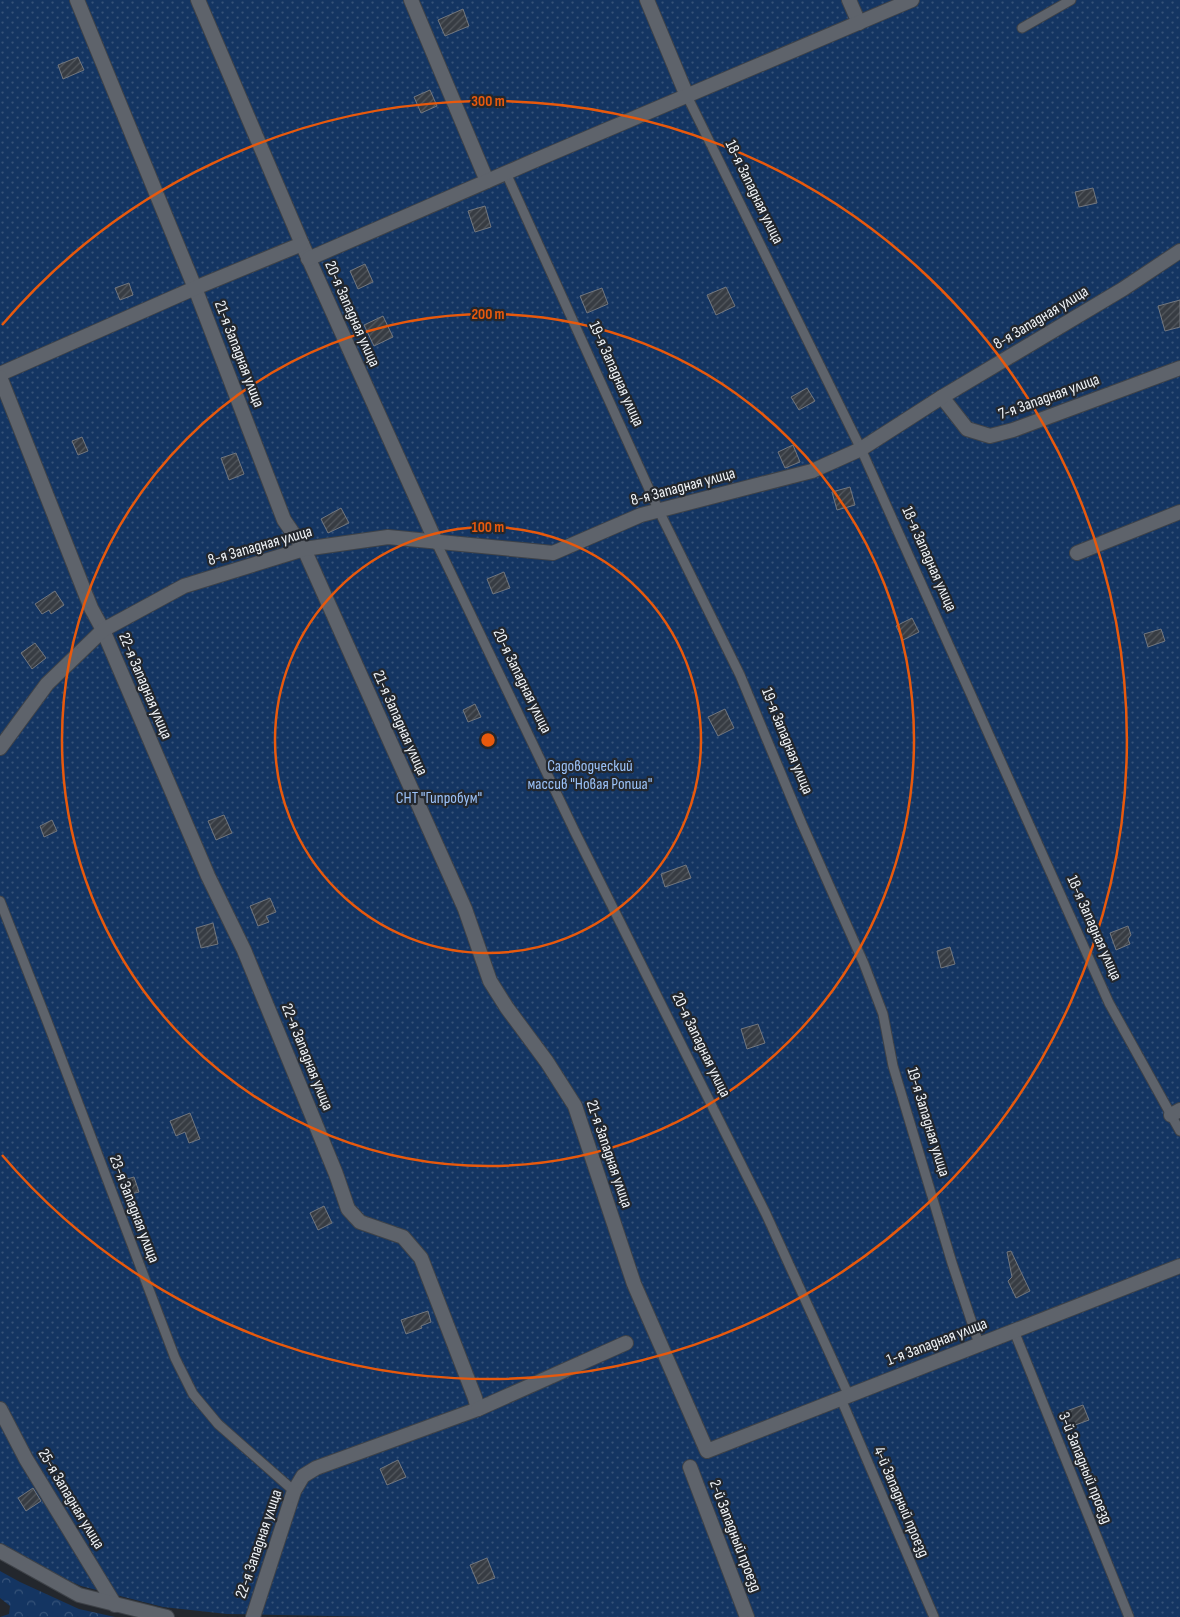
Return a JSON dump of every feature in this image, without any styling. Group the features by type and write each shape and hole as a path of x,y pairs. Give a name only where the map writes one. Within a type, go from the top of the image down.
{"street":[{"name":"21-я Западная улица","path":"77,0 195,288 284,520 304,549 465,909 490,981 507,1008 548,1062 575,1106 634,1284 707,1451"},
{"name":"20-я Западная улица","path":"198,0 308,259 436,542"},
{"path":"411,0 487,181"},
{"name":"18-я Западная улица","path":"646,0 687,96"},
{"path":"849,0 859,23"},
{"path":"308,259 912,0"},
{"path":"0,376 195,288 302,244"},
{"name":"8-я Западная улица","path":"0,748 47,684 103,630 184,586 304,549 388,537 553,553 641,515 812,471 861,449 942,397 1123,289 1180,251"},
{"name":"7-я Западная улица","path":"942,397 966,429 990,436 1013,430 1180,368"},
{"name":"22-я Западная улица","path":"0,376 90,608 103,630 208,876 244,950 336,1174 348,1209 360,1222 403,1237 421,1258 478,1409 316,1468 303,1476 294,1491 253,1617"},
{"path":"1077,553 1180,512"},
{"name":"1-я Западная улица","path":"707,1451 1180,1266"},
{"path":"478,1409 626,1342"},
{"name":"25-я Западная улица","path":"0,1409 26,1460 115,1605"},
{"name":"2-й Западный проезд","path":"690,1467 747,1617"},
{"path":"0,1551 79,1595 167,1617"}],"lane":[{"path":"1022,28 1071,0"},
{"name":"18-я Западная улица","path":"687,96 861,449 1109,1003 1176,1113 1180,1131"},
{"name":"19-я Западная улица","path":"506,173 658,510 740,675 802,824 864,964 880,1005 898,1085 952,1263 979,1344"},
{"name":"20-я Западная улица","path":"436,542 575,832 766,1214 845,1397"},
{"name":"23-я Западная улица","path":"0,902 175,1358 193,1394 218,1424 294,1491"},
{"name":"3-й Западный проезд","path":"1014,1331 1129,1617"},
{"name":"4-й Западный проезд","path":"845,1397 934,1617"}],"green space":[{"name":"Садоводческий массив \"Новая Ропша\"","path":"0,0 1180,0 1180,1617 380,1617 227,1614 163,1607 81,1586 0,1550"},
{"path":"0,1571 79,1609 115,1617 0,1617 9,1614 10,1606 0,1598"}],"building":[{"path":"463,9 469,26 445,36 438,20"},
{"path":"78,57 84,70 63,79 58,65"},
{"path":"430,90 437,106 421,113 414,97"},
{"path":"1093,188 1097,203 1079,207 1075,192"},
{"path":"485,206 491,227 475,232 468,211"},
{"path":"365,264 373,282 358,289 350,271"},
{"path":"129,283 133,295 120,300 115,288"},
{"path":"726,287 735,306 716,315 707,295"},
{"path":"602,288 608,304 587,313 580,296"},
{"path":"1180,300 1180,327 1165,331 1158,306"},
{"path":"383,316 393,337 374,346 364,325"},
{"path":"807,388 815,401 799,410 791,397"},
{"path":"82,437 88,451 78,455 72,441"},
{"path":"793,445 800,462 785,468 778,452"},
{"path":"236,453 244,474 229,480 221,458"},
{"path":"850,487 855,505 837,510 832,492"},
{"path":"341,508 349,523 328,533 321,519"},
{"path":"504,572 510,588 493,594 487,579"},
{"path":"55,591 64,605 51,614 49,610 42,614 35,604"},
{"path":"912,618 919,632 903,640 896,626"},
{"path":"1161,629 1165,641 1148,647 1144,634"},
{"path":"35,643 46,658 32,669 21,653"},
{"path":"475,704 481,717 468,722 463,710"},
{"path":"725,709 734,728 718,736 708,717"},
{"path":"224,815 232,833 216,840 208,821"},
{"path":"52,820 57,831 44,837 40,826"},
{"path":"686,865 691,878 665,887 661,874"},
{"path":"270,898 276,912 266,916 269,922 258,926 250,906"},
{"path":"213,923 218,944 201,948 196,928"},
{"path":"1128,926 1131,935 1128,939 1130,944 1116,950 1110,933"},
{"path":"950,947 955,964 941,968 937,951"},
{"path":"758,1024 765,1043 747,1049 741,1029"},
{"path":"190,1113 200,1139 189,1143 185,1132 176,1136 170,1121"},
{"path":"134,1177 139,1192 127,1195 123,1180"},
{"path":"324,1206 332,1223 318,1230 310,1213"},
{"path":"1011,1251 1030,1291 1016,1298 1008,1281 1012,1277 1007,1252"},
{"path":"428,1311 431,1322 421,1326 422,1328 406,1334 401,1320"},
{"path":"1083,1405 1089,1420 1067,1428 1061,1413"},
{"path":"398,1460 406,1477 387,1485 380,1469"},
{"path":"33,1488 41,1501 26,1511 18,1498"},
{"path":"487,1558 495,1578 478,1584 470,1565"}],"park label":[{"name":"СНТ \"Гипробум\"","path":"439,798"}]}
